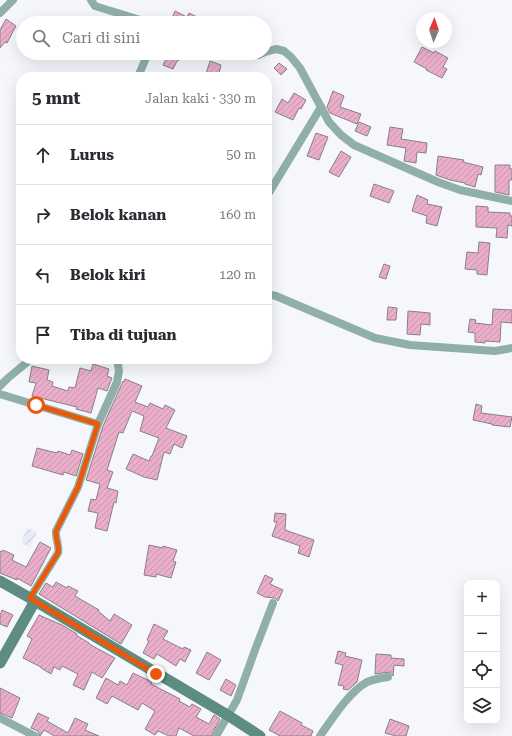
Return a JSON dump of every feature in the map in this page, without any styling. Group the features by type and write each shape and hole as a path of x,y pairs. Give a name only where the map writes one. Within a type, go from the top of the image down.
{"main road":[{"path":"0,582 33,599 260,736"},
{"path":"0,664 33,599"}],"street":[{"path":"0,13 13,0"},
{"path":"91,0 95,6 127,16"},
{"path":"272,50 276,49 284,51 291,57 300,68 329,122 341,135 354,145 438,182 460,190 512,201"},
{"path":"140,72 145,60"},
{"path":"272,188 321,107"},
{"path":"272,295 375,338 410,344 496,351 512,348"},
{"path":"0,386 25,364"},
{"path":"33,599 58,553 56,531 78,487 98,424 117,382 120,371 118,364"},
{"path":"0,394 98,424"},
{"path":"216,736 237,700 273,603"},
{"path":"320,736 361,686 377,679 388,677"},
{"path":"0,718 35,736"}],"shaded area":[{"path":"27,528 37,532 30,547 21,543"}],"building":[{"path":"175,11 185,16 173,16"},
{"path":"189,13 195,16 188,16"},
{"path":"6,19 16,26 7,43 5,42 0,48 0,30"},
{"path":"421,48 434,53 435,51 448,58 443,67 447,69 442,78 414,62"},
{"path":"166,60 178,60 173,69 163,65"},
{"path":"210,61 221,65 219,72 207,72"},
{"path":"279,63 287,69 281,75 274,68"},
{"path":"333,91 344,96 340,107 361,114 357,124 330,113 327,107"},
{"path":"294,93 306,100 301,109 299,108 293,120 275,112 282,99 288,103"},
{"path":"359,122 371,127 367,136 355,131"},
{"path":"390,127 403,129 401,139 427,143 426,153 417,152 416,163 404,161 406,148 387,145"},
{"path":"316,133 328,137 319,160 307,156"},
{"path":"341,151 351,157 339,177 329,172"},
{"path":"438,156 464,160 463,162 483,167 481,175 478,174 475,187 436,175"},
{"path":"495,165 510,165 510,169 512,169 512,180 509,180 509,195 495,192"},
{"path":"374,184 394,191 389,203 370,196"},
{"path":"417,195 428,200 427,204 442,207 437,226 426,223 427,216 412,211"},
{"path":"476,206 488,207 488,212 510,213 510,216 512,216 512,226 508,225 507,238 496,237 497,228 476,227"},
{"path":"479,242 490,243 487,275 477,274 477,270 465,269 467,252 478,253"},
{"path":"384,264 390,266 386,279 379,277"},
{"path":"388,307 397,308 396,320 387,320"},
{"path":"493,309 512,310 512,323 501,322 500,342 475,342 475,333 468,332 470,319 476,320 475,323 492,325"},
{"path":"408,311 430,313 430,325 421,324 420,335 407,334"},
{"path":"93,364 109,369 107,376 112,378 107,391 98,388 91,413 76,409 77,407 32,396 36,383 29,382 32,366 49,370 47,380 53,382 52,386 68,391 69,387 75,388 80,368 91,371"},
{"path":"125,379 142,386 135,402 148,407 150,403 163,409 165,405 175,410 166,428 187,436 182,448 174,444 170,454 164,452 157,480 144,477 126,469 133,454 149,461 159,438 140,431 144,416 132,411 123,433 119,432 107,470 113,472 107,488 118,491 116,503 114,502 107,531 95,528 98,513 88,511 91,499 96,500 100,484 86,480 103,426"},
{"path":"476,404 482,406 481,413 512,417 510,427 492,425 473,420"},
{"path":"37,448 57,453 58,451 70,455 72,450 83,454 76,476 64,472 63,475 32,466"},
{"path":"275,513 286,514 285,530 314,540 309,557 298,553 300,546 272,536 277,522 274,522"},
{"path":"40,542 51,548 31,586 17,578 17,580 0,573 0,551 2,552 3,550 14,555 12,560 26,567"},
{"path":"149,545 163,548 163,546 177,550 173,561 176,562 171,578 156,574 156,577 144,575"},
{"path":"265,575 273,579 270,584 283,590 278,601 275,598 265,597 257,593"},
{"path":"56,582 67,588 68,586 78,591 75,596 99,610 98,611 110,621 114,614 132,625 121,644 39,594 46,583 53,587"},
{"path":"2,610 13,615 7,627 0,624 0,615"},
{"path":"39,615 62,625 77,634 76,635 89,644 115,658 102,678 92,672 84,690 73,685 78,674 62,666 60,670 54,667 51,674 23,658 32,639 27,636"},
{"path":"154,624 168,631 163,639 183,649 184,647 191,650 185,662 180,659 176,666 157,654 154,659 143,653 149,641 147,640"},
{"path":"338,651 346,653 345,656 362,660 357,682 348,690 343,689 344,686 338,685 343,665 335,663"},
{"path":"207,652 221,660 209,680 196,673"},
{"path":"376,654 391,655 391,658 404,659 404,666 394,665 393,676 390,672 375,674"},
{"path":"133,673 152,682 151,684 180,699 179,701 190,707 192,704 201,709 196,717 209,724 214,715 220,719 211,736 194,736 179,728 176,736 169,736 158,731 155,735 145,729 155,711 142,703 138,710 112,696 107,704 96,698 106,678 118,685 120,681 127,685"},
{"path":"226,679 236,685 231,696 220,690"},
{"path":"0,688 20,698 12,718 0,713"},
{"path":"280,711 313,731 311,736 280,736 269,730"},
{"path":"38,713 49,718 47,721 68,733 75,718 88,724 85,730 99,736 54,736 44,730 40,736 38,731 31,728"},
{"path":"390,719 409,726 406,736 396,736 385,733"}],"route":[{"path":"36,405 98,424 78,487 56,531 59,550 58,553 30,598 156,674"}]}
